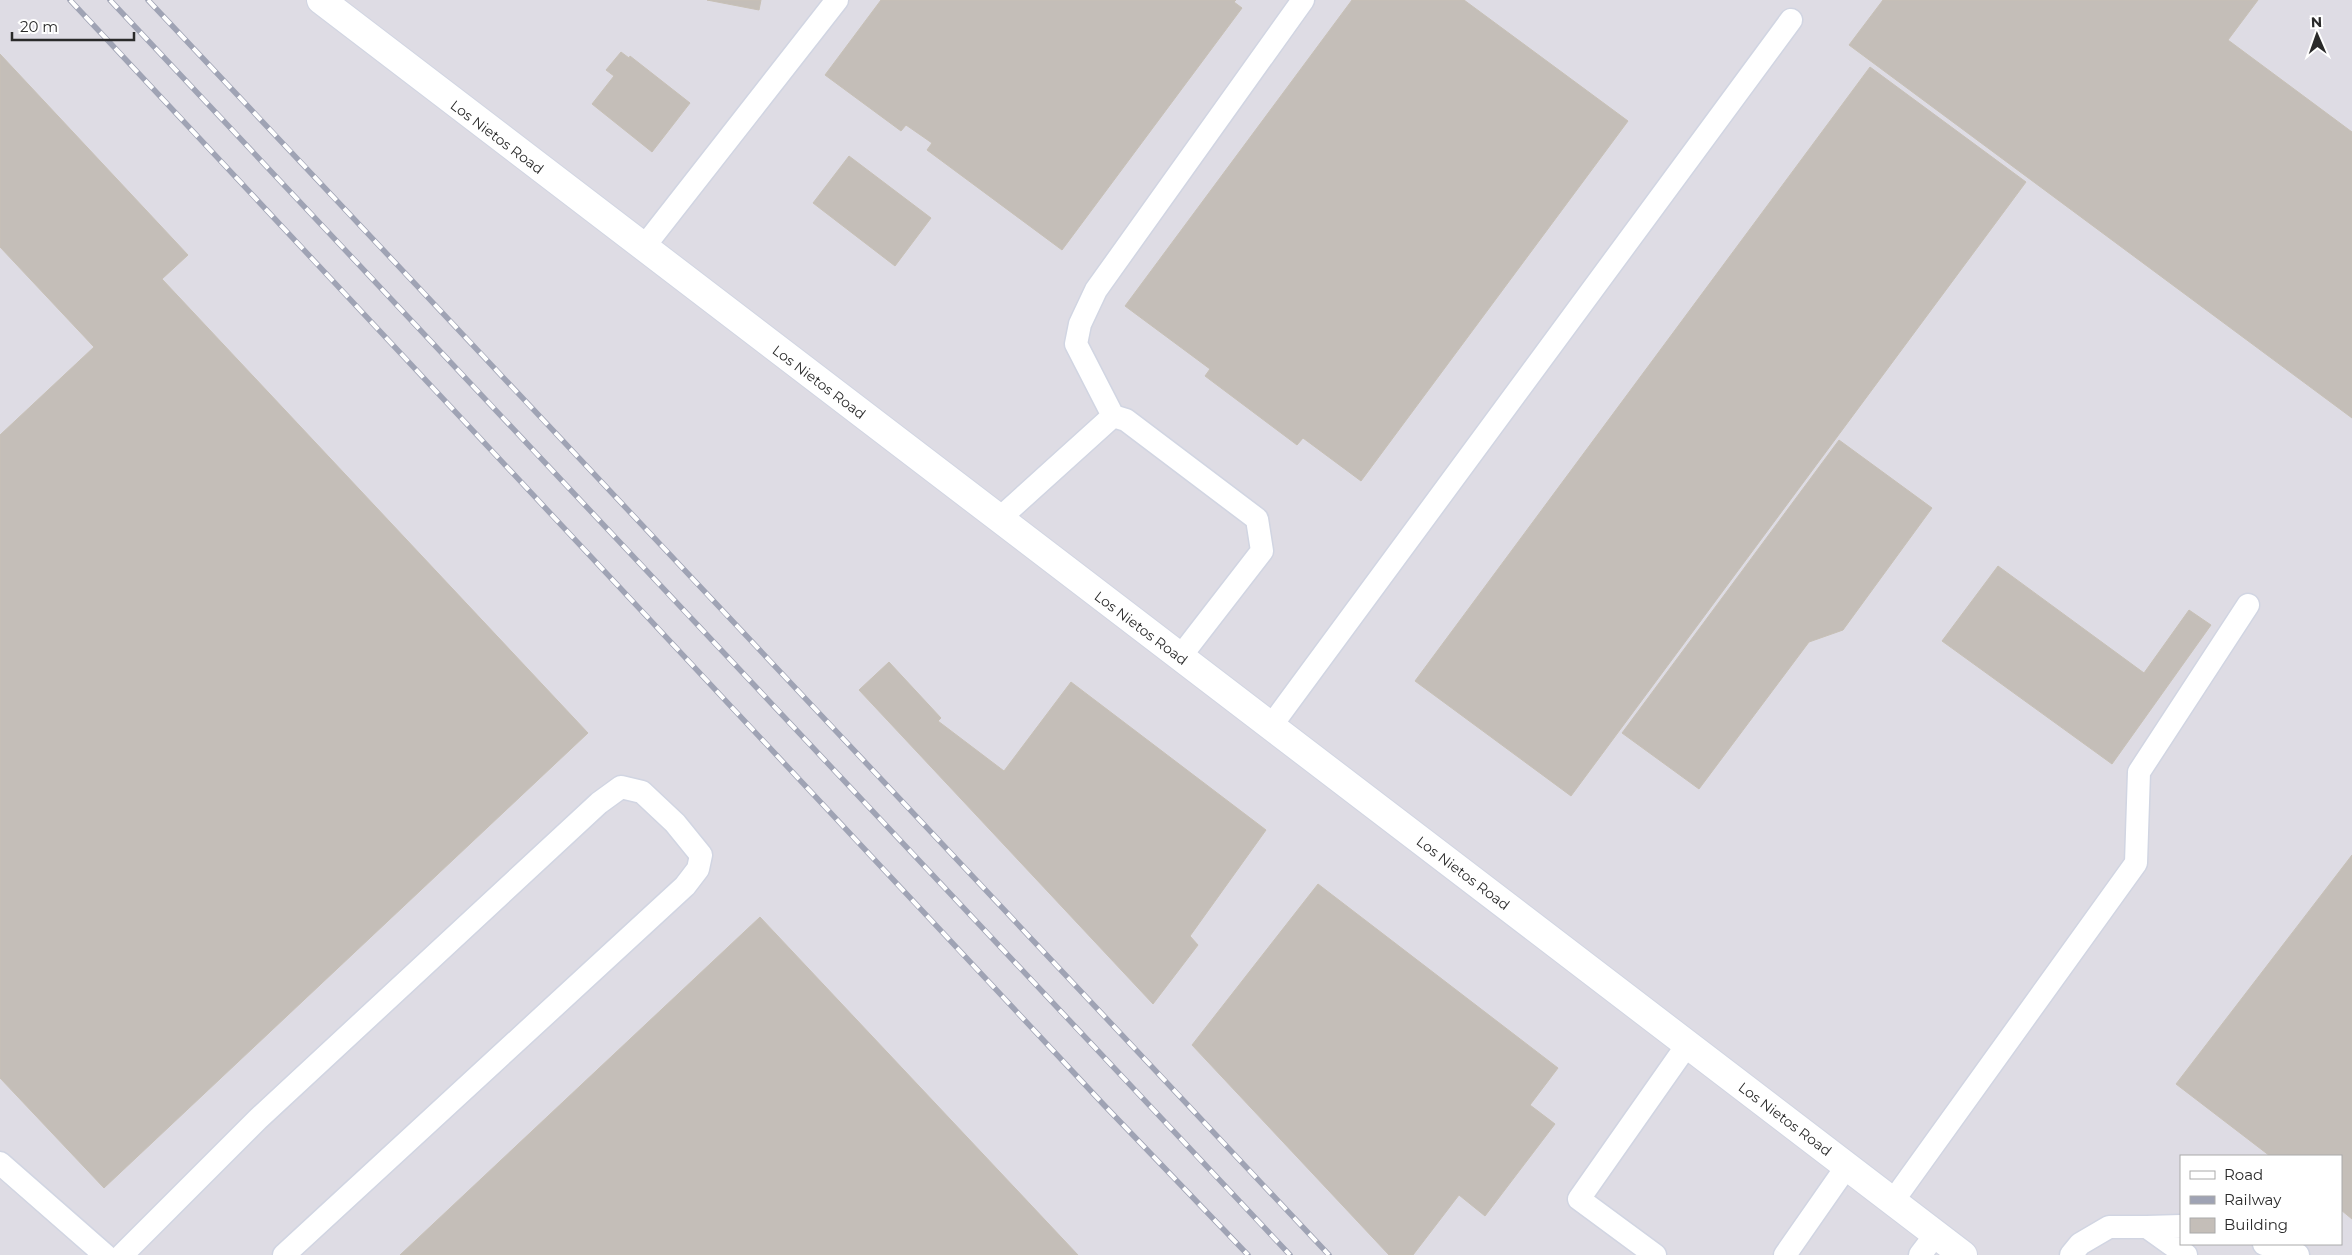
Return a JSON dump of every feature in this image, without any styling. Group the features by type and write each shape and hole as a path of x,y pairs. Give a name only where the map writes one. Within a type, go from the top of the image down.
{"main road":[{"name":"Los Nietos Road","path":"320,0 1892,1201 1928,1245 1963,1255"}],"lane":[{"path":"643,248 837,0"},
{"path":"1180,657 1262,551 1257,519 1126,420 1113,416 1076,344 1080,324 1096,290 1303,0"},
{"path":"1271,726 1791,20"},
{"path":"999,519 1113,416"},
{"path":"1892,1201 2136,863 2139,772 2248,605"},
{"path":"122,1255 258,1119 599,803 621,787 642,792 675,822 701,855 698,869 694,875 685,886 284,1255"},
{"path":"1655,1255 1579,1199 1687,1045"},
{"path":"0,1163 105,1255"},
{"path":"1786,1255 1846,1166"},
{"path":"2071,1255 2080,1244 2109,1227 2180,1226"},
{"path":"2147,1227 2186,1255"},
{"path":"2267,1245 2298,1255"}],"shaded area":[{"path":"0,0 2352,0 2352,1255 0,1255"}],"building":[{"path":"707,0 761,0 759,10"},
{"path":"881,0 1236,0 1234,2 1242,8 1062,250 927,150 932,143 906,125 901,131 825,75"},
{"path":"1352,0 1464,0 1628,121 1361,481 1303,438 1297,445 1205,376 1210,369 1125,306"},
{"path":"1883,0 2258,0 2228,40 2352,132 2352,418 1849,45"},
{"path":"621,52 629,58 630,56 690,103 652,152 592,104 614,76 606,70"},
{"path":"0,54 188,255 162,279 588,733 104,1188 0,1078 0,435 94,347 0,247"},
{"path":"1870,67 2026,182 1571,796 1415,681"},
{"path":"849,156 931,218 895,266 813,203"},
{"path":"1839,440 1932,508 1843,630 1809,642 1699,789 1622,733"},
{"path":"1998,566 2144,673 2189,610 2211,625 2112,764 1942,641"},
{"path":"889,662 941,718 938,721 1004,771 1071,682 1266,830 1190,936 1198,945 1153,1004 859,690"},
{"path":"2352,855 2352,1219 2342,1211 2342,1155 2269,1155 2176,1084"},
{"path":"1318,884 1558,1068 1530,1105 1555,1124 1485,1216 1459,1195 1413,1255 1389,1255 1192,1045"},
{"path":"760,917 1078,1255 400,1255"}],"railway":[{"path":"70,0 1104,1105 1248,1255"},
{"path":"110,0 1290,1255"},
{"path":"148,0 1329,1255"}]}
